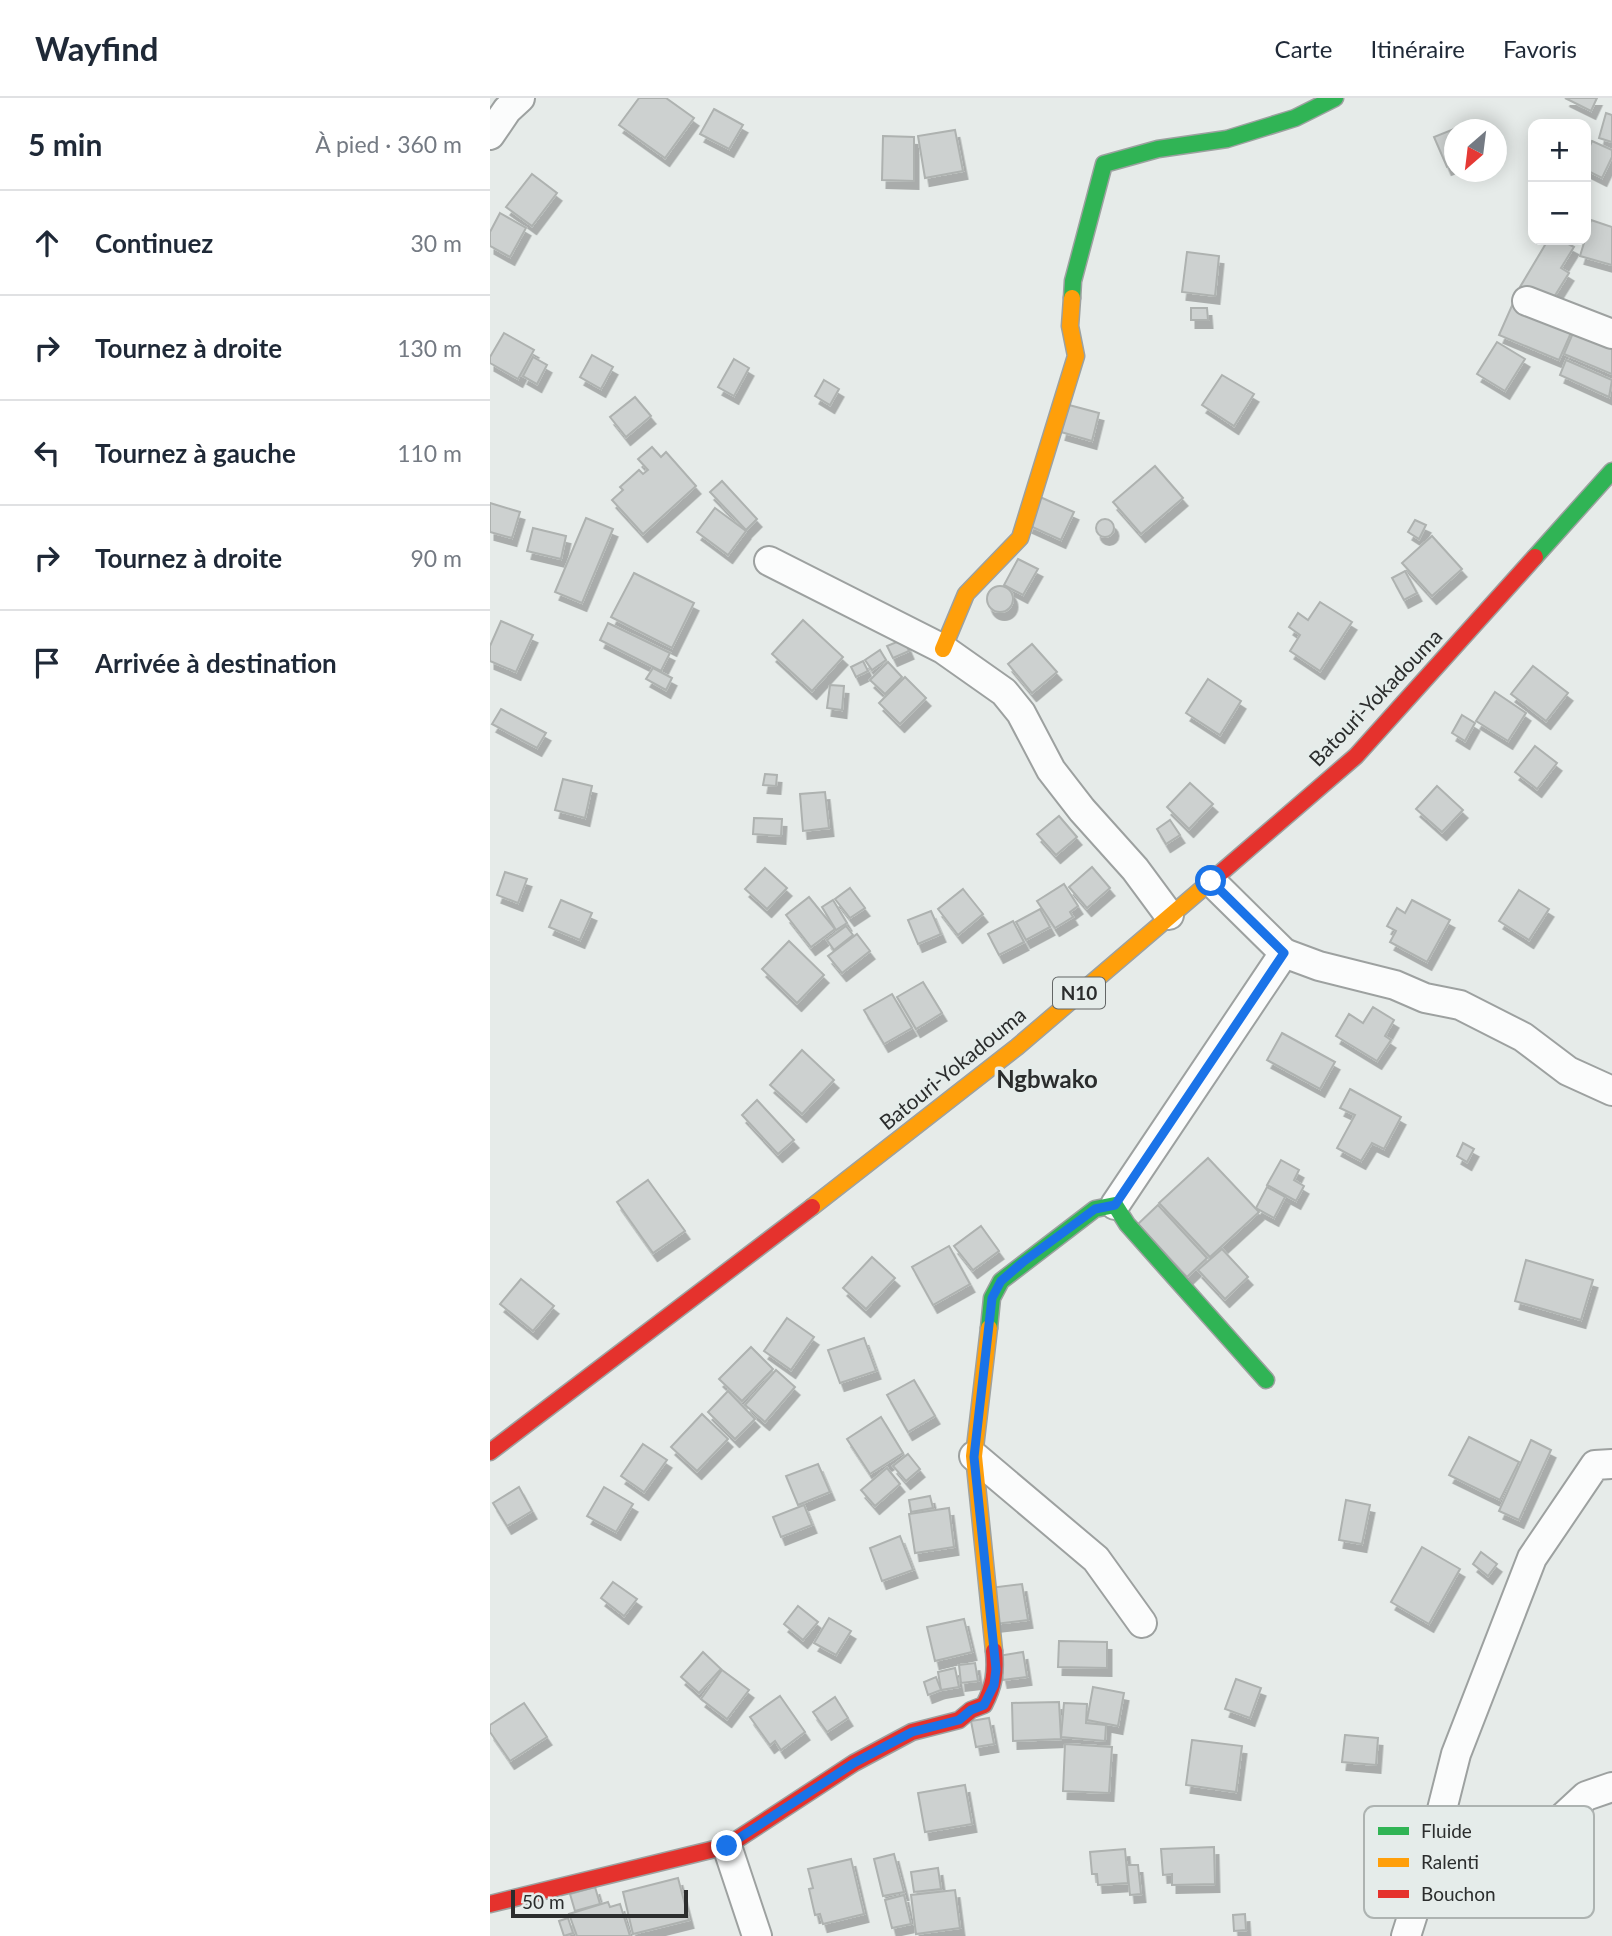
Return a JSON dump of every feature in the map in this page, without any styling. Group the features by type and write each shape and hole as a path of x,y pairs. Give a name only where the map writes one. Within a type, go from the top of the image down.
{"main road":[{"path":"943,649 966,594 1020,538 1076,356 1070,326 1073,281 1104,164 1158,149 1227,139 1295,118 1335,98"},
{"name":"Batouri-Yokadouma","path":"490,1452 699,1295 1017,1047 1356,756 1553,540 1612,471"},
{"path":"490,1905 727,1846 854,1763 912,1732 959,1720 971,1710 984,1705 994,1685 996,1669 974,1457 992,1298 1001,1281 1095,1209 1115,1205 1127,1224 1266,1380"}],"street":[{"path":"490,135 506,110 520,98"},
{"path":"1527,301 1612,334"},
{"path":"769,561 943,649 1004,692 1021,713 1051,770 1082,810 1135,869 1169,915"},
{"path":"1211,881 1284,953 1319,966 1395,985 1425,998 1460,1005 1523,1037 1568,1071 1612,1091"},
{"path":"1115,1205 1284,953"},
{"path":"974,1457 1096,1559 1142,1623"},
{"path":"1443,1806 1456,1754 1532,1558 1595,1465 1612,1464"},
{"path":"1575,1806 1586,1796 1612,1787"},
{"path":"727,1846 757,1936"},
{"path":"1406,1936 1412,1918"}],"building":[{"path":"639,98 666,98 694,118 665,158 619,125"},
{"path":"1565,98 1597,98 1591,111"},
{"path":"714,109 743,125 729,149 700,134"},
{"path":"1606,113 1612,115 1612,142 1599,138"},
{"path":"955,130 963,171 925,178 918,136"},
{"path":"1444,133 1444,160 1434,137"},
{"path":"883,136 914,137 914,181 882,180"},
{"path":"1592,141 1612,150 1612,157 1602,178 1591,172"},
{"path":"532,174 557,193 532,226 506,207"},
{"path":"500,213 526,228 510,257 490,246 490,232"},
{"path":"1591,220 1612,227 1612,265 1580,256 1583,245 1591,245"},
{"path":"1545,245 1574,247 1561,268 1569,273 1549,305 1520,287"},
{"path":"1187,252 1219,256 1215,296 1182,292"},
{"path":"1514,301 1574,326 1559,360 1499,335"},
{"path":"1191,308 1207,308 1208,320 1191,320"},
{"path":"1576,326 1612,341 1612,374 1564,354"},
{"path":"504,333 534,350 518,379 490,363 490,357"},
{"path":"1497,342 1525,359 1505,391 1477,374"},
{"path":"592,355 613,367 601,389 580,377"},
{"path":"533,357 547,365 537,384 523,376"},
{"path":"734,359 749,368 734,396 718,387"},
{"path":"1566,360 1612,380 1609,397 1560,375"},
{"path":"1222,375 1254,394 1234,426 1202,405"},
{"path":"824,380 839,389 830,405 815,396"},
{"path":"635,397 651,416 626,437 610,417"},
{"path":"1069,405 1099,413 1092,441 1061,432"},
{"path":"652,447 661,457 666,452 696,486 643,534 612,500 623,490 620,487 639,470 643,474 648,470 638,459"},
{"path":"1155,466 1183,498 1141,534 1113,502"},
{"path":"722,481 757,519 746,530 710,492"},
{"path":"1040,497 1074,512 1061,540 1028,525"},
{"path":"490,503 520,512 512,538 490,532"},
{"path":"715,508 746,531 728,555 697,532"},
{"path":"586,518 613,529 582,603 555,592"},
{"path":"1101,519 1109,519 1114,528 1112,535 1101,537 1096,532 1096,524"},
{"path":"1415,520 1426,525 1419,539 1408,532"},
{"path":"533,528 566,536 561,559 527,551"},
{"path":"1432,536 1462,569 1432,596 1402,563"},
{"path":"1018,559 1038,569 1023,595 1004,585"},
{"path":"1405,571 1417,593 1404,600 1392,578"},
{"path":"634,573 694,603 672,648 611,617"},
{"path":"1000,586 1009,590 1013,599 1009,608 1000,612 991,608 987,599 991,590"},
{"path":"1320,602 1352,622 1320,671 1290,651 1300,635 1289,627 1298,613 1308,620"},
{"path":"803,620 843,657 812,691 772,654"},
{"path":"501,621 533,635 516,672 490,661 490,646"},
{"path":"608,623 670,653 661,671 600,640"},
{"path":"904,639 909,651 893,658 887,646"},
{"path":"1032,644 1057,672 1032,693 1008,664"},
{"path":"880,650 886,660 872,670 865,660"},
{"path":"863,661 868,671 856,677 851,667"},
{"path":"888,662 902,677 885,694 870,680"},
{"path":"1533,666 1568,693 1546,721 1511,694"},
{"path":"653,668 672,678 666,690 646,679"},
{"path":"905,677 926,698 900,724 879,703"},
{"path":"1208,679 1241,701 1220,735 1186,713"},
{"path":"830,685 844,686 842,710 827,708"},
{"path":"1495,692 1526,713 1508,741 1476,721"},
{"path":"501,709 546,733 537,748 492,724"},
{"path":"1462,715 1475,723 1465,741 1452,733"},
{"path":"1535,746 1557,763 1537,789 1515,772"},
{"path":"765,774 777,775 776,786 763,785"},
{"path":"563,779 592,786 585,818 555,810"},
{"path":"1190,783 1213,804 1189,829 1167,807"},
{"path":"1437,786 1463,810 1442,832 1416,809"},
{"path":"825,792 829,828 803,831 800,794"},
{"path":"1059,816 1077,837 1056,855 1037,834"},
{"path":"754,818 782,819 781,836 753,834"},
{"path":"1170,820 1180,835 1166,844 1157,829"},
{"path":"1092,867 1110,888 1087,908 1069,887"},
{"path":"765,868 787,888 767,909 745,889"},
{"path":"505,872 527,879 518,903 497,895"},
{"path":"1064,884 1078,906 1070,912 1073,917 1055,928 1037,901"},
{"path":"850,888 865,908 850,918 835,899"},
{"path":"963,889 983,914 958,935 938,909"},
{"path":"1519,890 1549,909 1529,940 1499,921"},
{"path":"809,897 835,929 811,947 786,915"},
{"path":"561,900 592,913 580,940 549,927"},
{"path":"833,900 847,923 836,930 822,907"},
{"path":"1412,900 1450,920 1427,962 1390,942 1396,931 1387,926 1397,908 1405,913"},
{"path":"1040,909 1050,927 1026,940 1016,922"},
{"path":"931,911 941,934 918,944 908,920"},
{"path":"1013,921 1024,942 999,955 988,934"},
{"path":"846,926 853,935 834,950 827,940"},
{"path":"857,934 870,951 842,973 828,956"},
{"path":"789,941 824,975 797,1003 762,969"},
{"path":"923,982 942,1013 916,1029 897,997"},
{"path":"892,994 912,1028 884,1044 864,1010"},
{"path":"1373,1007 1394,1020 1385,1036 1391,1040 1377,1061 1336,1036 1349,1014 1363,1023"},
{"path":"1282,1033 1335,1062 1320,1089 1267,1060"},
{"path":"802,1050 834,1080 802,1114 770,1085"},
{"path":"1350,1089 1401,1117 1384,1149 1372,1143 1361,1161 1337,1148 1355,1115 1340,1108"},
{"path":"757,1100 794,1140 778,1154 742,1115"},
{"path":"1463,1143 1474,1149 1467,1162 1457,1156"},
{"path":"1208,1158 1259,1212 1210,1257 1159,1203"},
{"path":"1281,1160 1299,1170 1294,1180 1304,1186 1296,1201 1267,1185"},
{"path":"648,1180 685,1231 653,1253 617,1202"},
{"path":"1267,1187 1285,1197 1274,1218 1256,1208"},
{"path":"1158,1205 1207,1258 1187,1277 1138,1224"},
{"path":"981,1226 999,1251 973,1270 954,1246"},
{"path":"949,1246 970,1284 933,1305 912,1267"},
{"path":"1222,1249 1248,1277 1225,1299 1198,1270"},
{"path":"872,1257 895,1278 866,1309 843,1288"},
{"path":"1526,1260 1593,1280 1581,1320 1515,1301"},
{"path":"521,1279 554,1306 533,1331 500,1304"},
{"path":"787,1318 814,1337 791,1370 764,1351"},
{"path":"864,1338 876,1371 840,1383 828,1350"},
{"path":"751,1347 773,1369 742,1401 719,1379"},
{"path":"776,1370 795,1387 765,1422 745,1405"},
{"path":"914,1380 935,1416 908,1432 887,1395"},
{"path":"728,1391 755,1419 735,1439 708,1412"},
{"path":"702,1414 728,1439 697,1471 671,1447"},
{"path":"881,1417 903,1453 870,1474 847,1439"},
{"path":"1469,1437 1519,1462 1500,1500 1449,1475"},
{"path":"1531,1440 1551,1450 1519,1520 1499,1511"},
{"path":"643,1444 667,1460 644,1492 621,1476"},
{"path":"908,1454 920,1469 906,1481 893,1466"},
{"path":"818,1464 830,1492 798,1505 786,1476"},
{"path":"887,1468 900,1484 875,1506 861,1490"},
{"path":"519,1487 532,1511 507,1526 493,1503"},
{"path":"604,1487 633,1504 616,1532 587,1516"},
{"path":"930,1496 933,1508 911,1512 909,1500"},
{"path":"1346,1500 1370,1505 1362,1544 1339,1540"},
{"path":"804,1505 812,1525 781,1537 773,1517"},
{"path":"949,1508 954,1547 915,1553 909,1514"},
{"path":"900,1536 913,1570 882,1581 870,1548"},
{"path":"1422,1547 1460,1569 1429,1624 1391,1602"},
{"path":"1481,1552 1497,1564 1488,1576 1473,1564"},
{"path":"613,1582 637,1599 624,1616 601,1598"},
{"path":"1022,1584 1028,1620 995,1624 989,1588"},
{"path":"798,1606 818,1622 803,1640 784,1624"},
{"path":"829,1618 851,1631 836,1655 814,1643"},
{"path":"964,1619 972,1652 935,1661 927,1627"},
{"path":"1059,1641 1107,1642 1107,1668 1058,1667"},
{"path":"703,1652 721,1669 699,1693 681,1677"},
{"path":"1023,1652 1027,1677 1003,1680 998,1656"},
{"path":"975,1663 978,1681 961,1683 959,1665"},
{"path":"955,1668 959,1687 941,1690 938,1672"},
{"path":"722,1670 749,1690 727,1719 701,1699"},
{"path":"936,1677 941,1690 928,1695 924,1682"},
{"path":"1236,1679 1261,1688 1250,1718 1225,1709"},
{"path":"1093,1687 1124,1693 1118,1726 1087,1720"},
{"path":"780,1696 805,1732 781,1750 775,1741 770,1745 750,1717"},
{"path":"835,1697 848,1718 827,1732 813,1712"},
{"path":"1059,1702 1061,1739 1013,1741 1012,1703"},
{"path":"524,1703 547,1737 510,1761 490,1732 490,1725"},
{"path":"1064,1703 1087,1704 1086,1723 1106,1725 1105,1741 1061,1737"},
{"path":"989,1718 994,1744 976,1747 971,1721"},
{"path":"1345,1735 1378,1738 1376,1765 1342,1762"},
{"path":"1192,1740 1242,1746 1236,1792 1186,1785"},
{"path":"1065,1744 1112,1747 1109,1793 1063,1791"},
{"path":"965,1785 972,1824 925,1832 918,1793"},
{"path":"1214,1847 1215,1884 1172,1885 1172,1874 1163,1875 1161,1849"},
{"path":"1125,1849 1128,1883 1098,1885 1097,1874 1092,1874 1090,1852"},
{"path":"894,1854 904,1892 883,1896 874,1859"},
{"path":"851,1859 864,1914 823,1924 820,1914 815,1915 808,1869"},
{"path":"1127,1865 1138,1865 1141,1894 1130,1895"},
{"path":"938,1868 941,1889 914,1892 911,1872"},
{"path":"678,1878 689,1920 633,1934 623,1892"},
{"path":"595,1887 600,1904 575,1911 570,1894"},
{"path":"955,1890 960,1928 916,1934 911,1895"},
{"path":"904,1895 911,1924 892,1928 885,1900"},
{"path":"608,1902 610,1907 620,1904 630,1936 577,1936 569,1914"},
{"path":"1245,1914 1246,1930 1234,1931 1233,1915"},
{"path":"568,1918 573,1933 564,1936 559,1921"}],"traffic: fast":[{"path":"1072,298 1073,281 1104,164 1158,149 1227,139 1295,118 1335,98"},
{"path":"1535,557 1612,471"},
{"path":"989,1328 992,1298 1001,1281 1095,1209 1115,1205 1127,1224 1266,1380"}],"traffic: slow":[{"path":"943,649 966,594 1020,538 1076,356 1070,326 1072,298"},
{"path":"812,1207 1017,1047 1217,876"},
{"path":"989,1328 974,1456 994,1651"}],"traffic: jam":[{"path":"1217,876 1356,756 1535,557"},
{"path":"490,1452 812,1207"},
{"path":"490,1904 727,1846 854,1763 912,1732 959,1720 971,1710 984,1705 994,1679 994,1651"}],"district":[{"name":"Ngbwako","path":"1047,1080"}],"route":[{"path":"727,1846 854,1763 912,1732 959,1720 971,1710 984,1705 994,1685 995,1642 986,1588 974,1457 992,1298 1001,1281 1023,1262 1095,1209 1115,1205 1284,953 1211,881"}]}
